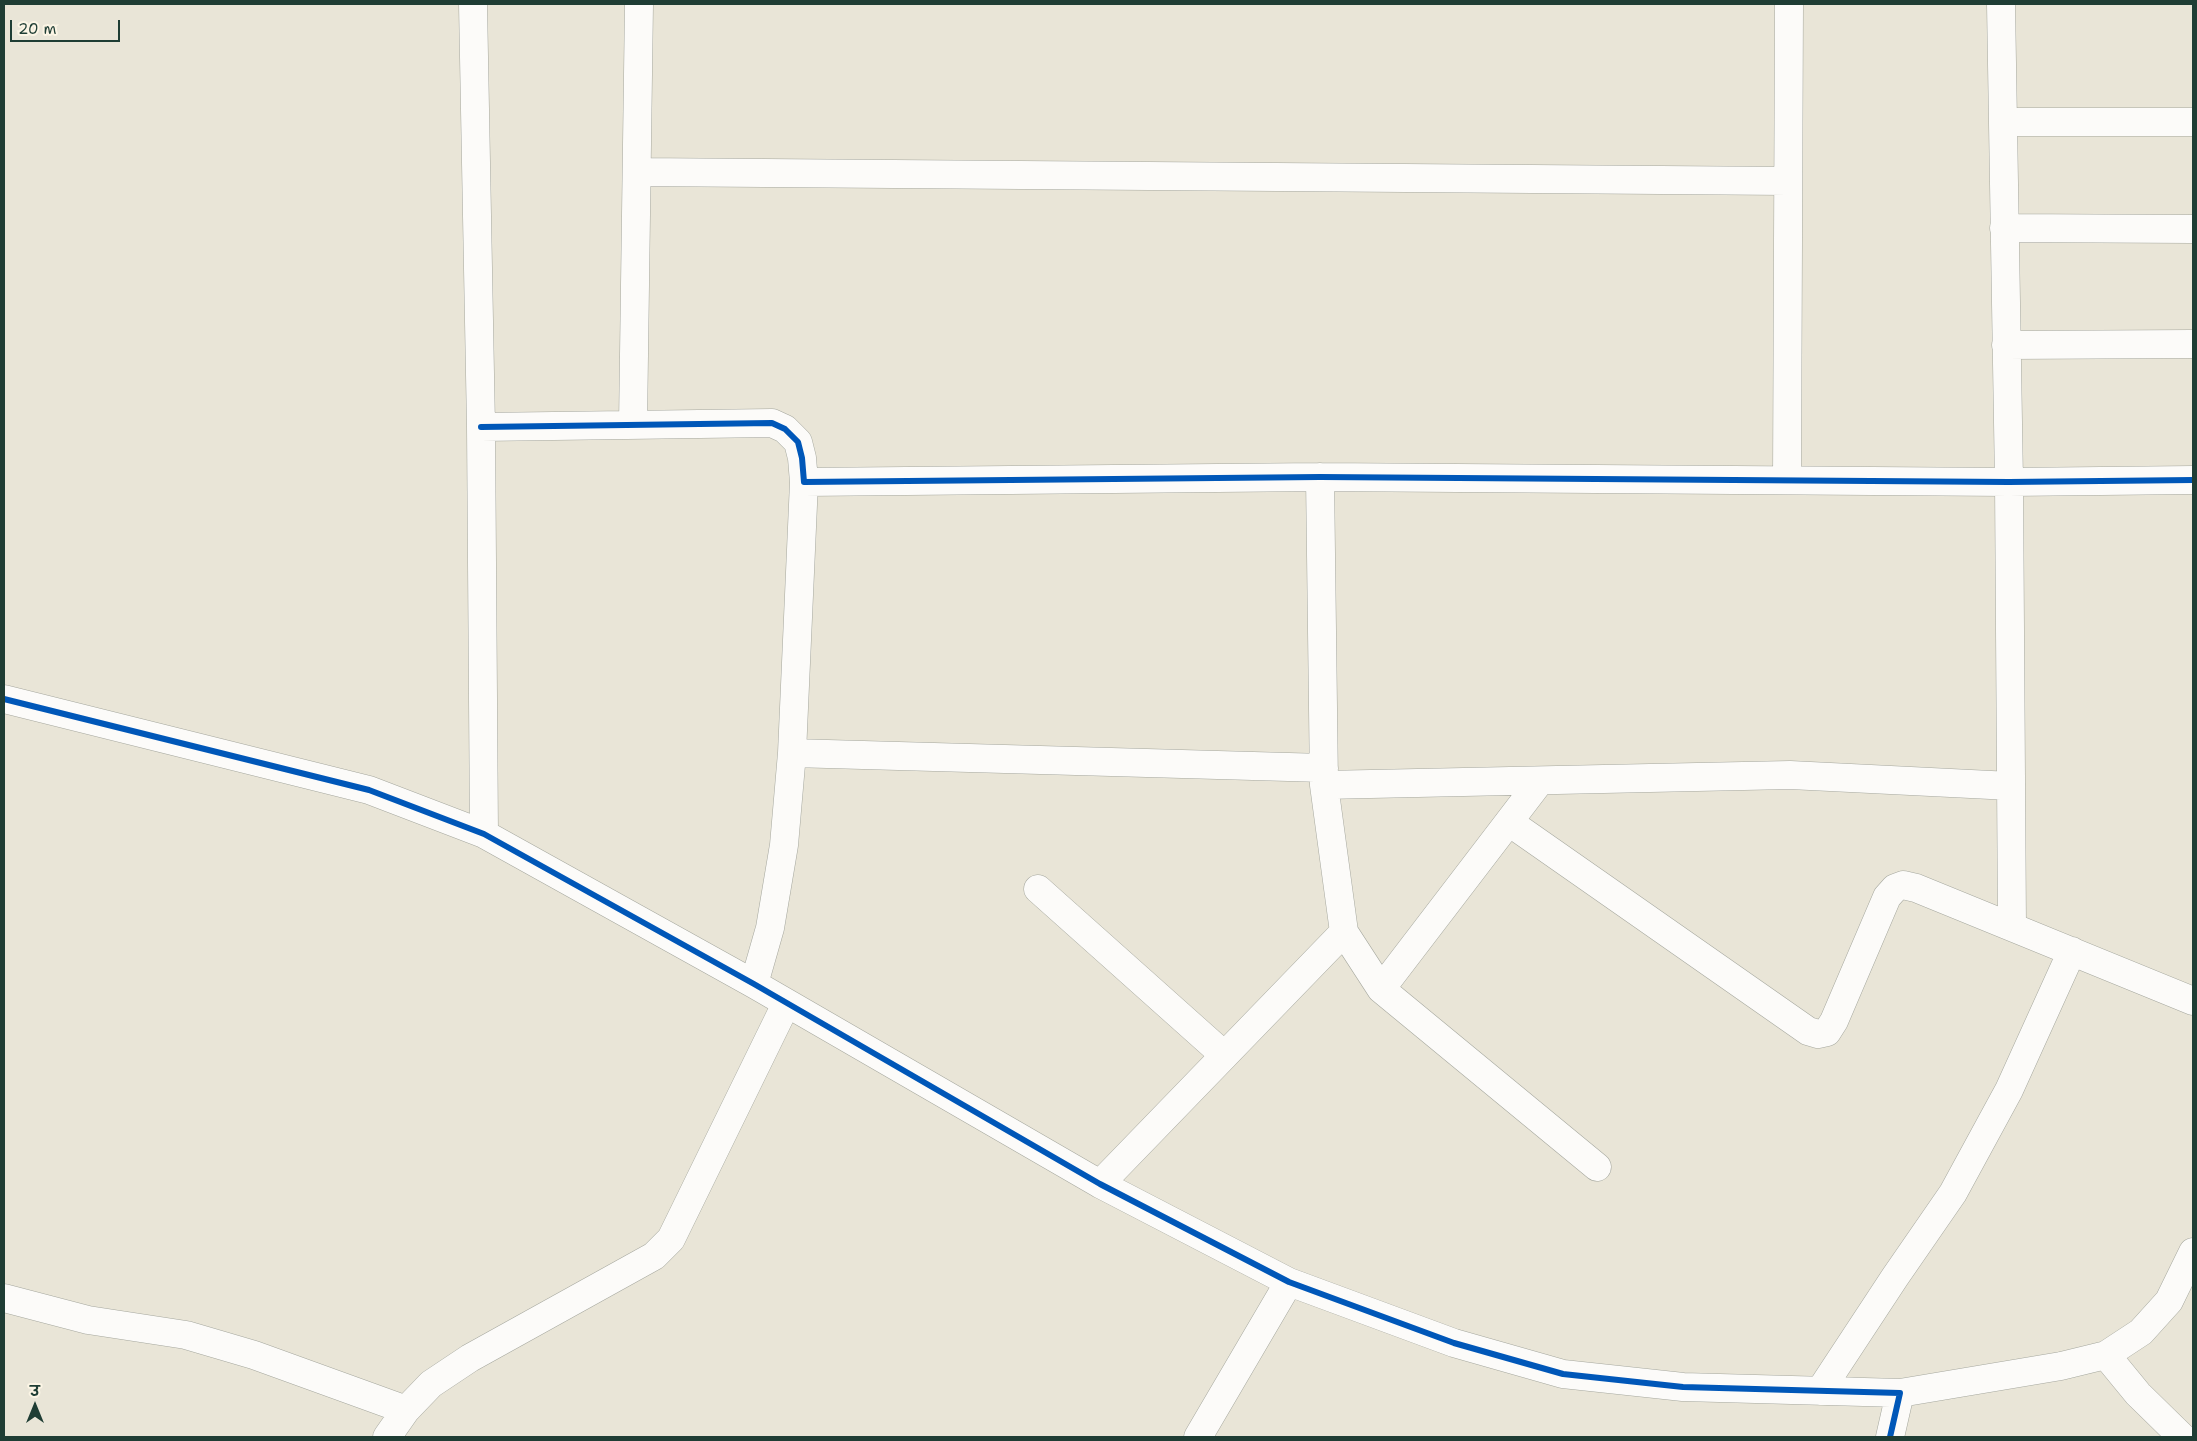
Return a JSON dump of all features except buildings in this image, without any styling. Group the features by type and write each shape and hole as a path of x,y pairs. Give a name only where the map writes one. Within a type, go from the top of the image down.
{"street":[{"path":"473,4 481,427 484,834"},
{"path":"633,425 639,4"},
{"path":"1786,480 1789,4"},
{"path":"2001,4 2009,482 2012,927"},
{"path":"2003,122 2193,122"},
{"path":"637,172 1788,182"},
{"path":"2004,228 2193,229"},
{"path":"2006,345 2193,344"},
{"path":"481,427 772,423 785,429 798,442 802,458 804,482 792,753 784,845 770,928 754,984"},
{"path":"804,482 1320,477 2009,482 2193,480"},
{"path":"1320,477 1324,776 1344,932 1381,989 1597,1167"},
{"path":"4,700 369,790 484,834 754,984 1100,1184 1289,1282 1454,1343 1563,1374 1683,1387 1900,1393 2060,1366 2106,1355 2141,1332 2169,1301 2193,1252"},
{"path":"792,753 1324,776 1540,781 1790,775 2011,786"},
{"path":"1381,989 1540,781"},
{"path":"1509,822 1808,1030 1818,1034 1827,1032 1834,1021 1887,897 1895,888 1903,885 1916,888 2193,1001"},
{"path":"1038,889 1224,1056"},
{"path":"1100,1184 1344,932"},
{"path":"1820,1391 1953,1193 2009,1090 2072,951"},
{"path":"387,1437 406,1410 431,1384 470,1358 654,1256 670,1239 786,1004"},
{"path":"1198,1437 1289,1282"},
{"path":"4,1298 88,1320 186,1335 254,1355 406,1410"},
{"path":"2106,1355 2138,1394 2182,1437"},
{"path":"1890,1437 1900,1393"}],"cycle path":[{"path":"481,427 772,423 785,429 798,442 802,458 804,482 1320,477 2009,482 2193,480"},
{"path":"4,699 369,790 484,834 754,984 1100,1184 1289,1282 1454,1343 1563,1374 1683,1387 1900,1393 1890,1437"}]}
